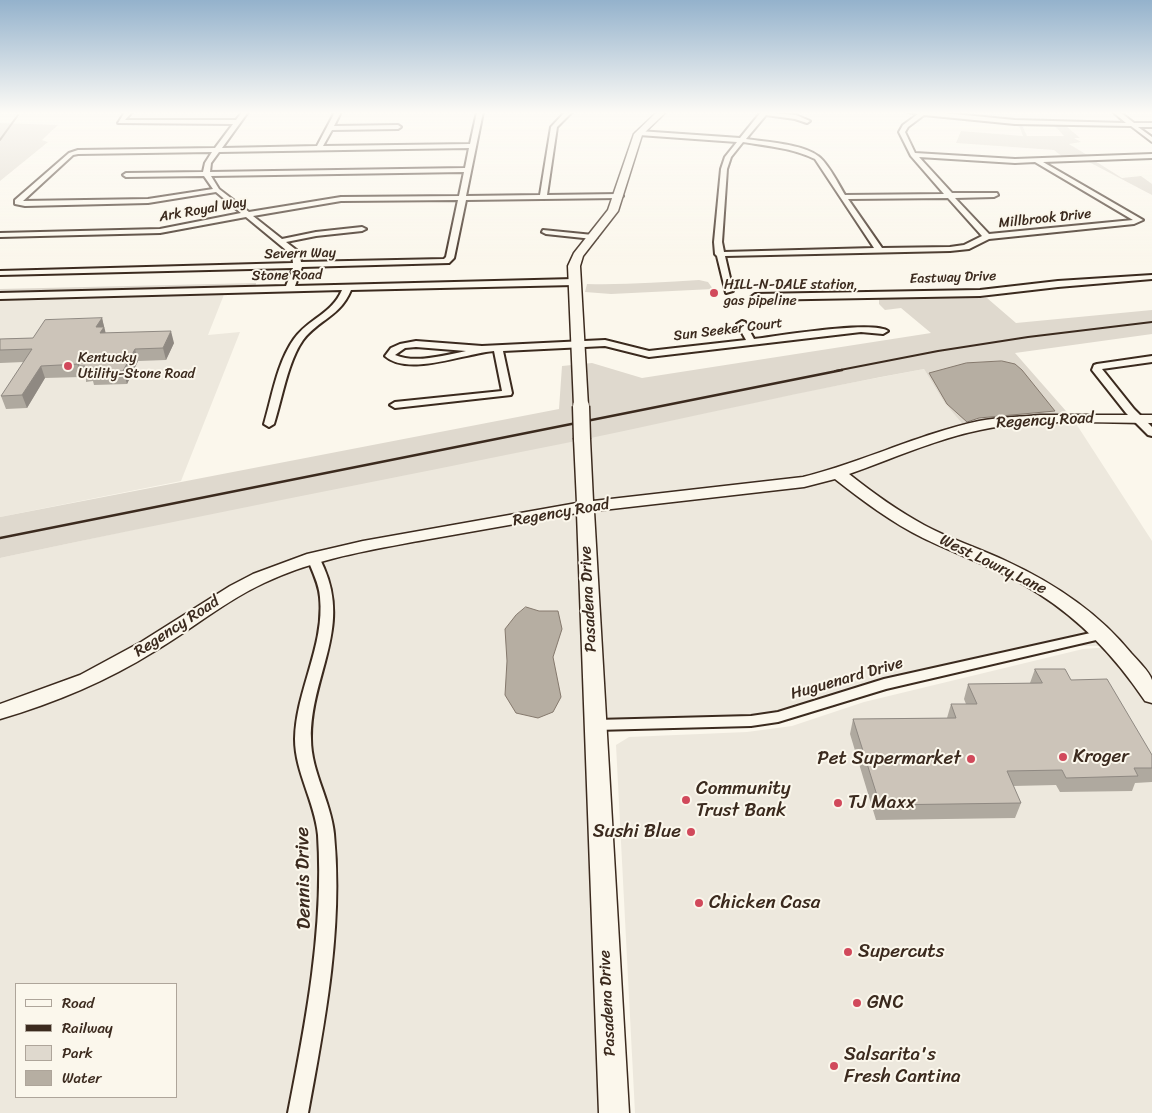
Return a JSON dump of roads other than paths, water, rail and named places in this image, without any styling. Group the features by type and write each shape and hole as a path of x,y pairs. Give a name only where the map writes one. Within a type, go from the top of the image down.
{"street":[{"path":"60,164 18,202 25,204 141,202 217,190"},
{"path":"208,164 206,174 217,190 296,254 298,266 289,290"},
{"name":"Severn Way","path":"0,273 446,262 450,258 469,164"},
{"path":"543,196 548,164"},
{"name":"Pasadena Drive","path":"614,1113 574,282 576,259 611,215 629,164"},
{"path":"726,164 718,233 719,254 729,291"},
{"path":"821,164 880,251"},
{"path":"921,164 987,237"},
{"name":"Millbrook Drive","path":"719,254 960,248 987,237 1134,222 1138,220 1043,164"},
{"path":"126,175 467,170"},
{"path":"843,197 994,195"},
{"name":"Ark Royal Way","path":"0,235 160,231 326,200 619,196"},
{"path":"282,241 331,232 362,229"},
{"path":"546,232 593,237"},
{"name":"Eastway Drive","path":"755,297 980,293 1058,284 1152,277"},
{"name":"Stone Road","path":"0,296 574,282"},
{"path":"270,424 295,345 312,326 337,309 346,289"},
{"path":"742,324 751,341"},
{"name":"Sun Seeker Court","path":"482,349 605,343 639,354 649,354 862,329 883,331"},
{"path":"416,344 482,349 466,354 412,361 395,360 390,356 394,350 416,344"},
{"path":"395,405 507,393 498,348"},
{"path":"1152,359 1097,367 1098,372 1144,419 1152,433"},
{"name":"Regency Road","path":"0,712 55,694 108,670 148,647 236,590 268,574 314,558 363,546 585,507 804,482 838,473 946,435 981,425 1040,419 1144,419"},
{"name":"West Lowry Lane","path":"838,473 889,512 920,530 998,564 1051,592 1104,634 1132,666 1152,696"},
{"name":"Dennis Drive","path":"298,1113 323,972 329,876 324,814 304,754 303,738 310,692 327,620 325,589 314,558"},
{"name":"Huguenard Drive","path":"596,725 751,721 778,717 884,684 1104,634"}],"water":[{"path":"1002,361 1015,364 1022,370 1055,411 979,418 967,422 947,404 929,373 966,363"},
{"path":"526,607 539,611 558,611 562,629 553,657 561,697 553,712 538,718 516,713 505,695 507,661 505,629 516,615"}],"railway":[{"path":"835,371 938,351 1028,337 1152,322"},
{"path":"0,538 842,370"}],"place":[{"name":"HILL-N-DALE station, gas pipeline","path":"714,293"},
{"name":"Kentucky Utility-Stone Road","path":"68,366"},
{"name":"Kroger","path":"1063,757"},
{"name":"Pet Supermarket","path":"971,759"},
{"name":"Community Trust Bank","path":"686,800"},
{"name":"TJ Maxx","path":"838,803"},
{"name":"Sushi Blue","path":"691,832"},
{"name":"Chicken Casa","path":"699,903"},
{"name":"Supercuts","path":"848,952"},
{"name":"GNC","path":"857,1003"},
{"name":"Salsarita's Fresh Cantina","path":"834,1066"}]}
